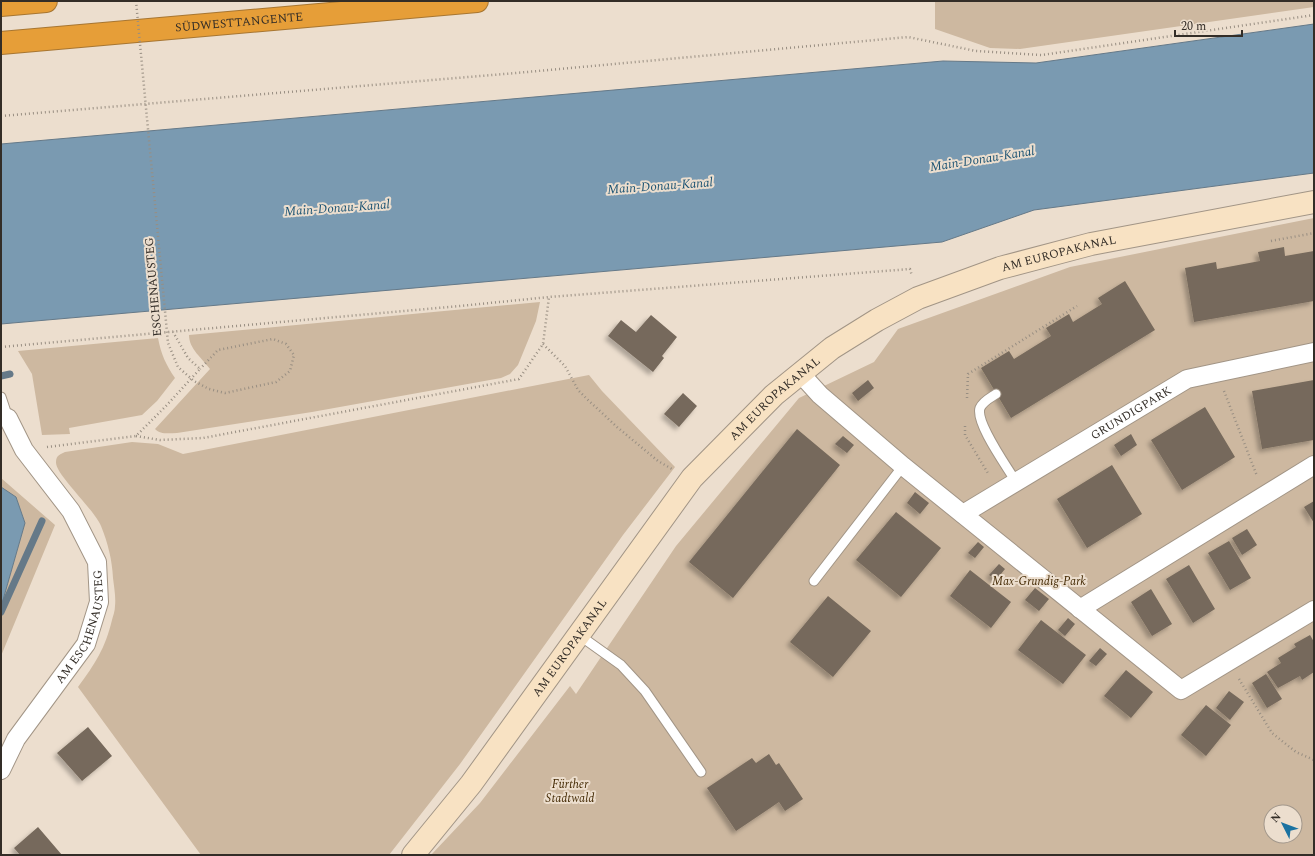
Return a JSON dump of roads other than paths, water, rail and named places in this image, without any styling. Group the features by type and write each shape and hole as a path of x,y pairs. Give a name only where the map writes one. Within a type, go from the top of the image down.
{"highway":[{"path":"1,5 46,1"},
{"name":"SÜDWESTTANGENTE","path":"1,42 477,1"}],"main road":[{"name":"AM EUROPAKANAL","path":"413,855 471,784 692,478 774,395 832,348 918,298 1000,268 1091,244 1314,202"}],"street":[{"name":"GRUNDIGPARK","path":"963,514 1187,379 1314,352"},
{"path":"800,373 820,395 903,466 1181,690 1314,610"},
{"name":"AM ESCHENAUSTEG","path":"1,770 16,739 86,644 98,602 97,562 70,511 24,450 8,418"},
{"path":"1080,609 1314,465"}],"lane":[{"path":"996,394 985,401 980,408 980,416 985,431 1016,482"},
{"path":"1,397 8,418"},
{"path":"814,581 903,466"},
{"path":"579,636 621,665 645,691 701,772"}],"water":[{"name":"Main-Donau-Kanal","path":"1314,24 1314,173 1034,210 942,242 1,324 1,144 943,61 1036,63"},
{"path":"1,487 16,497 25,523 1,607"}],"waterway":[{"path":"1,376 10,374"},
{"path":"1,612 42,521"}],"park label":[{"name":"Max-Grundig-Park","path":"1039,581"},
{"name":"Fürther Stadtwald","path":"570,791"}]}
